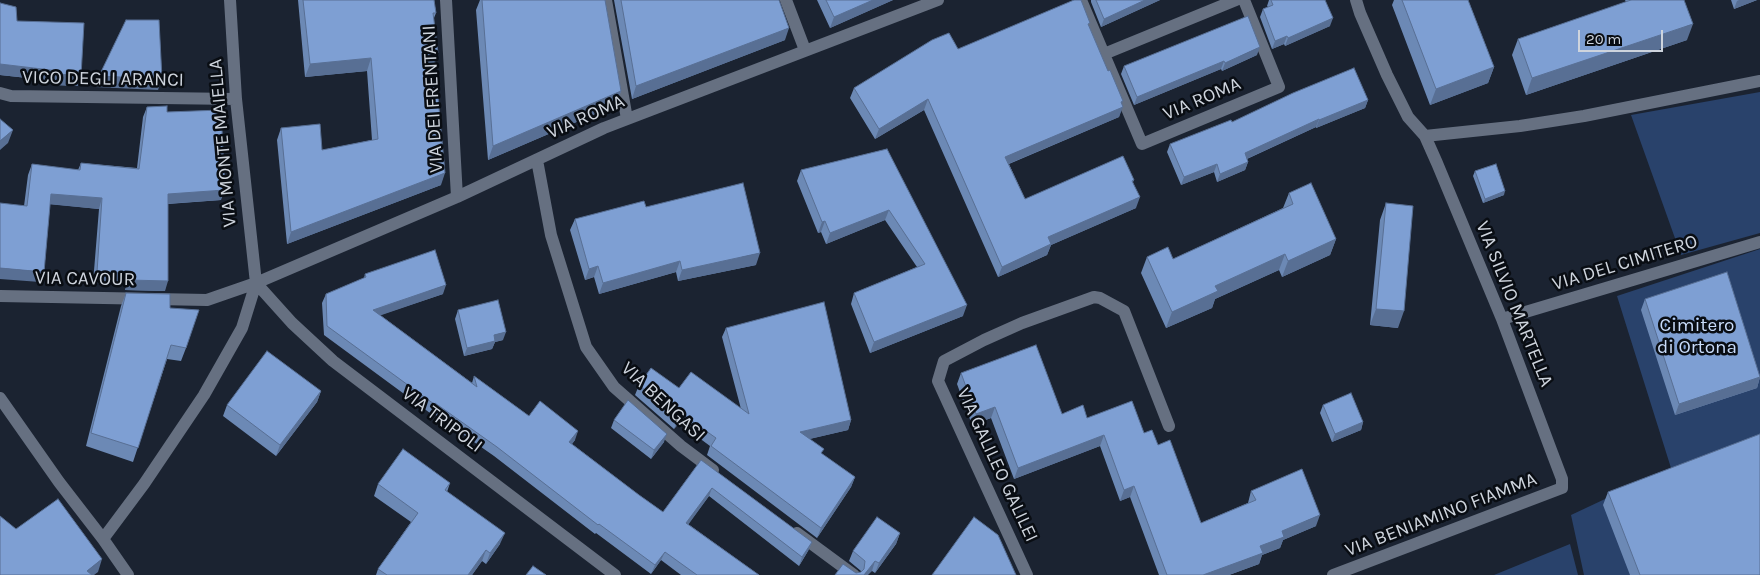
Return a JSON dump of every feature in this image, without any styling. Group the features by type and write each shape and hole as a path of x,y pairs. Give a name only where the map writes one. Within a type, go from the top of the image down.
{"street":[{"name":"VIA MONTE MAIELLA","path":"230,0 236,99 256,283"},
{"name":"VIA DEI FRENTANI","path":"446,0 456,197"},
{"path":"606,0 627,119"},
{"path":"786,0 805,50"},
{"name":"VIA ROMA","path":"256,283 456,197 627,119 938,0"},
{"name":"VIA ROMA","path":"1080,0 1142,144 1279,87 1244,0"},
{"path":"1104,54 1236,0"},
{"name":"VIA SILVIO MARTELLA","path":"1356,0 1386,75 1408,117 1425,136 1502,320 1562,479 1562,488"},
{"path":"1425,136 1520,126 1584,116 1760,81"},
{"name":"VICO DEGLI ARANCI","path":"0,93 11,96 236,99"},
{"name":"VIA BENGASI","path":"536,160 551,235 586,347 614,387 681,446 720,475"},
{"name":"VIA DEL CIMITERO","path":"1502,320 1760,242"},
{"path":"103,539 144,484 204,396 242,328 256,283"},
{"name":"VIA CAVOUR","path":"0,296 207,300 256,283"},
{"name":"VIA TRIPOLI","path":"256,283 292,323 333,361 615,575"},
{"name":"VIA GALILEO GALILEI","path":"1027,575 938,381 944,361 1022,323 1094,297 1100,298 1124,311 1169,426"},
{"path":"0,398 128,575"},
{"name":"VIA BENIAMINO FIAMMA","path":"1333,575 1562,488"},
{"path":"789,527 854,575"}],"green space":[{"path":"1760,92 1760,233 1681,255 1631,115"},
{"name":"Cimitero di Ortona","path":"1760,249 1760,575 1584,575 1571,515 1671,468 1617,296"},
{"path":"1570,544 1578,575 1494,575"}],"building":[{"path":"303,0 434,0 436,13 433,13 438,53 434,53 445,173 291,232 281,128 320,124 322,150 378,139 371,58 310,64"},
{"path":"482,0 605,0 621,91 493,146"},
{"path":"621,0 779,0 789,28 636,86"},
{"path":"826,0 873,0 834,17"},
{"path":"1074,0 1081,0 1090,23 1088,24 1108,71 1110,70 1123,101 1121,102 1123,107 1005,157 1025,199 1123,156 1140,197 1048,237 1051,244 1002,267 928,99 879,129 854,88 932,40 949,33 958,49"},
{"path":"1096,0 1145,0 1104,19"},
{"path":"1271,0 1325,0 1333,18 1288,38 1287,36 1275,41 1263,9 1273,5"},
{"path":"1402,0 1468,0 1494,67 1436,89"},
{"path":"1631,0 1684,0 1693,24 1532,78 1518,39"},
{"path":"0,3 16,7 17,21 84,23 81,76 58,74 59,71 0,64"},
{"path":"1248,16 1260,47 1225,63 1224,61 1137,97 1124,66"},
{"path":"126,20 159,20 162,79 99,76"},
{"path":"1354,68 1368,100 1319,119 1245,153 1248,162 1220,174 1217,164 1184,177 1170,144 1231,120 1232,122 1293,93"},
{"path":"167,106 167,112 221,110 225,190 168,194 168,281 129,280 131,273 97,272 102,198 51,194 44,272 0,268 0,203 27,206 32,164 80,170 81,163 139,169 147,107"},
{"path":"0,119 13,130 0,141"},
{"path":"887,149 967,305 874,342 854,293 925,264 889,210 830,233 825,221 822,222 801,170"},
{"path":"1496,164 1505,191 1485,199 1475,171"},
{"path":"743,183 760,253 682,270 680,261 603,283 598,266 589,269 575,219 644,201 646,207"},
{"path":"1311,183 1336,239 1288,261 1285,254 1215,286 1218,291 1172,312 1147,257 1168,247 1173,259 1293,204 1289,193"},
{"path":"1386,203 1413,206 1404,311 1376,309"},
{"path":"435,250 446,285 373,310 477,387 474,376 529,416 540,401 578,431 569,442 663,512 701,460 812,542 802,557 712,488 686,523 759,575 697,575 665,552 655,565 598,525 497,447 434,404 327,326 326,294 366,277 365,274"},
{"path":"1727,272 1760,377 1679,404 1645,299"},
{"path":"126,293 170,294 170,308 199,310 186,348 171,345 138,448 91,433"},
{"path":"498,300 506,332 494,335 495,341 467,348 458,310"},
{"path":"824,302 851,420 800,432 824,449 821,453 855,477 821,528 711,446 716,438 682,414 678,419 639,385 651,368 679,388 691,372 749,414 726,328"},
{"path":"1036,345 1062,414 1083,405 1087,418 1132,401 1144,433 1152,430 1158,445 1170,440 1201,523 1256,500 1251,491 1302,469 1320,515 1282,531 1284,537 1260,546 1263,553 1203,575 1167,575 1134,486 1124,490 1104,435 1018,468 995,407 976,414 961,373"},
{"path":"267,351 321,391 280,445 227,405"},
{"path":"1351,393 1363,422 1335,434 1323,405"},
{"path":"628,400 667,434 654,450 614,420"},
{"path":"1760,434 1760,575 1640,575 1608,492"},
{"path":"403,449 450,483 445,490 505,533 490,553 486,550 468,575 387,575 378,569 418,513 378,484"},
{"path":"58,499 102,559 87,571 92,575 0,575 0,516 16,529"},
{"path":"877,517 900,533 879,563 875,561 864,575 835,575 843,564 856,573 864,569 865,561 853,551"},
{"path":"974,517 998,535 1016,575 932,575"},
{"path":"533,566 546,575 526,575"}]}
